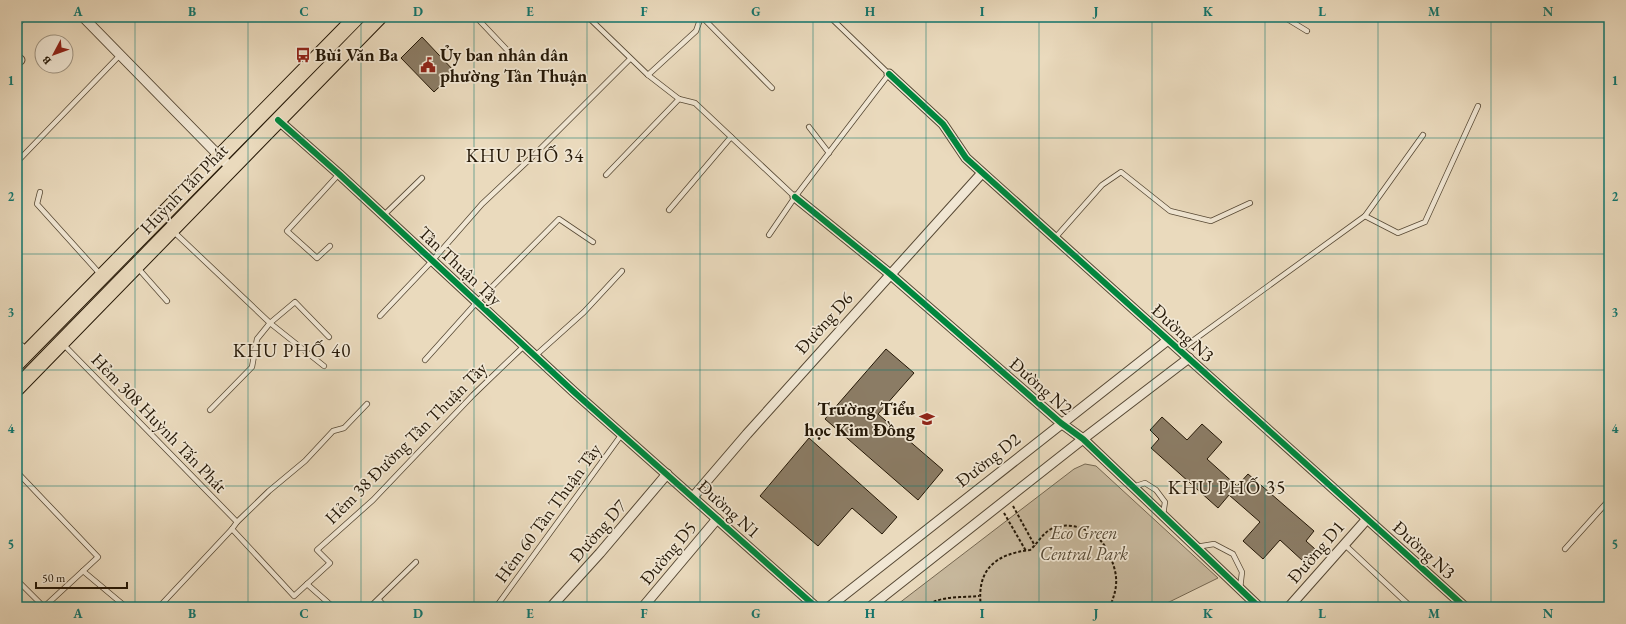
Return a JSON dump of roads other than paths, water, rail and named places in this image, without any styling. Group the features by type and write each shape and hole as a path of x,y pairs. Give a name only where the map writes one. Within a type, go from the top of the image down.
{"main road":[{"name":"Huỳnh Tấn Phát","path":"17,363 356,17"},
{"name":"Huỳnh Tấn Phát","path":"17,388 379,17"}],"street":[{"path":"83,17 232,168"},
{"name":"Đường N3","path":"889,74 944,124 966,158 1466,607"},
{"name":"Tân Thuận Tây","path":"278,120 384,215 524,346 622,434"},
{"name":"Đường D6","path":"693,497 982,172"},
{"name":"Đường N2","path":"795,197 890,274 1061,423 1083,439 1259,607"},
{"name":"Đường D2","path":"829,607 1168,340"},
{"path":"870,607 1008,497 1189,358"},
{"name":"Đường N1","path":"622,434 816,607"},
{"name":"Đường D7","path":"551,607 600,553 667,474"},
{"name":"Đường D1","path":"1289,607 1367,518"},
{"name":"Đường D5","path":"643,607 717,519"}],"lane":[{"path":"17,26 24,17"},
{"path":"476,17 509,52"},
{"path":"588,17 648,76 679,99 695,103 795,197"},
{"path":"648,76 696,30 702,17 772,88"},
{"path":"769,235 795,197 889,74 830,17"},
{"path":"1284,17 1307,31"},
{"path":"17,162 121,54"},
{"path":"380,316 432,261 482,204 533,156 630,59"},
{"path":"606,175 679,99"},
{"path":"1365,216 1398,233 1425,222 1478,106"},
{"path":"809,127 829,153"},
{"path":"1180,350 1365,216 1423,135"},
{"path":"669,210 731,137"},
{"path":"1055,238 1102,185 1121,172 1170,211 1197,218 1211,221 1250,203"},
{"path":"330,246 317,258 287,231 339,174"},
{"path":"384,215 422,178"},
{"path":"40,192 37,204 102,277"},
{"path":"425,360 477,302 559,219 592,242"},
{"path":"171,230 270,323 324,366"},
{"path":"135,266 167,301"},
{"path":"535,356 584,312 622,270"},
{"path":"210,410 252,367 257,339 270,323 295,302 329,337"},
{"path":"17,341 28,351"},
{"name":"Hẻm 308 Huỳnh Tấn Phát","path":"62,343 237,522"},
{"name":"Hẻm 38 Đường Tân Thuận Tây","path":"232,529 294,596 330,563 317,550 373,500 473,395 524,346"},
{"path":"159,607 237,522 269,490 306,461 334,431 344,428 367,404"},
{"name":"Hẻm 60 Tân Thuận Tây","path":"496,607 622,434"},
{"path":"17,472 98,557 44,607 17,580"},
{"path":"1133,487 1145,483 1156,490 1165,502 1163,515"},
{"path":"1565,549 1609,500"},
{"path":"1196,547 1214,544 1232,554 1242,572 1240,589"},
{"path":"1344,544 1411,607"},
{"path":"370,607 379,600 416,562"},
{"path":"83,571 126,607"},
{"path":"307,584 333,607"},
{"path":"379,600 385,607"}],"place":[{"name":"Bùi Văn Ba","path":"303,55"},
{"name":"Ủy ban nhân dân phường Tân Thuận","path":"428,65"},
{"name":"Trường Tiểu học Kim Đồng","path":"927,419"}],"district":[{"name":"KHU PHỐ 34","path":"525,155"},
{"name":"KHU PHỐ 40","path":"292,350"},
{"name":"KHU PHỐ 35","path":"1227,487"}],"park label":[{"name":"Eco Green Central Park","path":"1084,543"}]}
